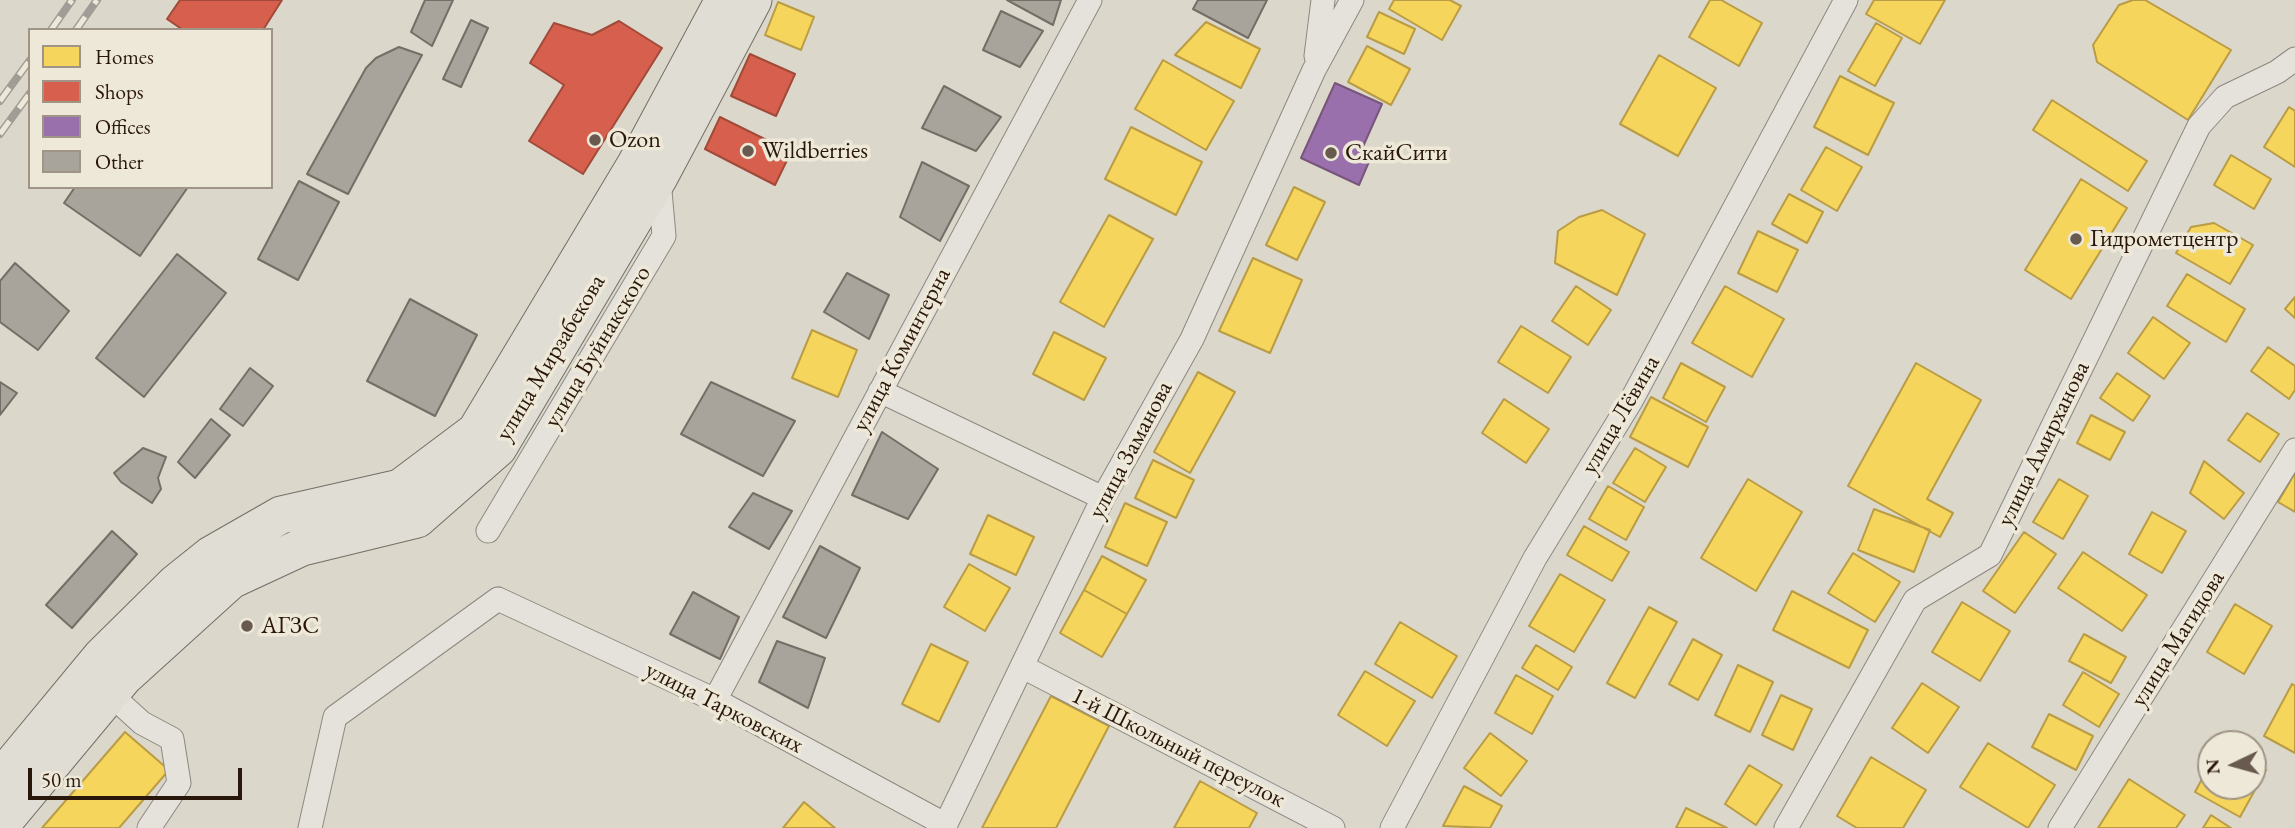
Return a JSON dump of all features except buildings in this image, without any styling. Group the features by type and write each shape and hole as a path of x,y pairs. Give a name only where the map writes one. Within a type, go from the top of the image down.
{"main road":[{"name":"улица Мирзабекова","path":"0,826 124,677 231,580 302,547 417,519 498,448 647,171 724,0"},
{"name":"улица Мирзабекова","path":"0,779 101,657 176,583 211,555 281,515 400,488 476,431 647,171 753,0"}],"street":[{"name":"улица Коминтерна","path":"715,700 1090,0"},
{"name":"улица Заманова","path":"1314,70 1323,0"},
{"name":"улица Заманова","path":"945,827 1103,498 1192,339 1314,70 1352,0"},
{"name":"улица Лёвина","path":"1392,828 1535,558 1631,401 1846,0"},
{"name":"улица Амирханова","path":"1786,828 1915,600 1990,555 2199,126 2225,97 2277,72 2295,59"},
{"name":"улица Буйнакского","path":"488,531 664,236 647,171"},
{"path":"880,391 1103,498"},
{"name":"улица Магидова","path":"2060,828 2295,450"},
{"name":"улица Тарковских","path":"310,828 335,717 498,599 715,700 945,827"},
{"name":"1-й Школьный переулок","path":"1023,667 1333,828"},
{"path":"110,694 142,723 172,739 179,783 149,828"}],"railway":[{"path":"52,28 72,0"},
{"path":"77,28 97,0"},
{"path":"0,101 28,63"},
{"path":"0,134 28,96"}],"place":[{"name":"Ozon","path":"595,140"},
{"name":"Wildberries","path":"748,151"},
{"name":"СкайСити","path":"1331,153"},
{"name":"Гидрометцентр","path":"2076,239"},
{"name":"АГЗС","path":"247,626"}]}
